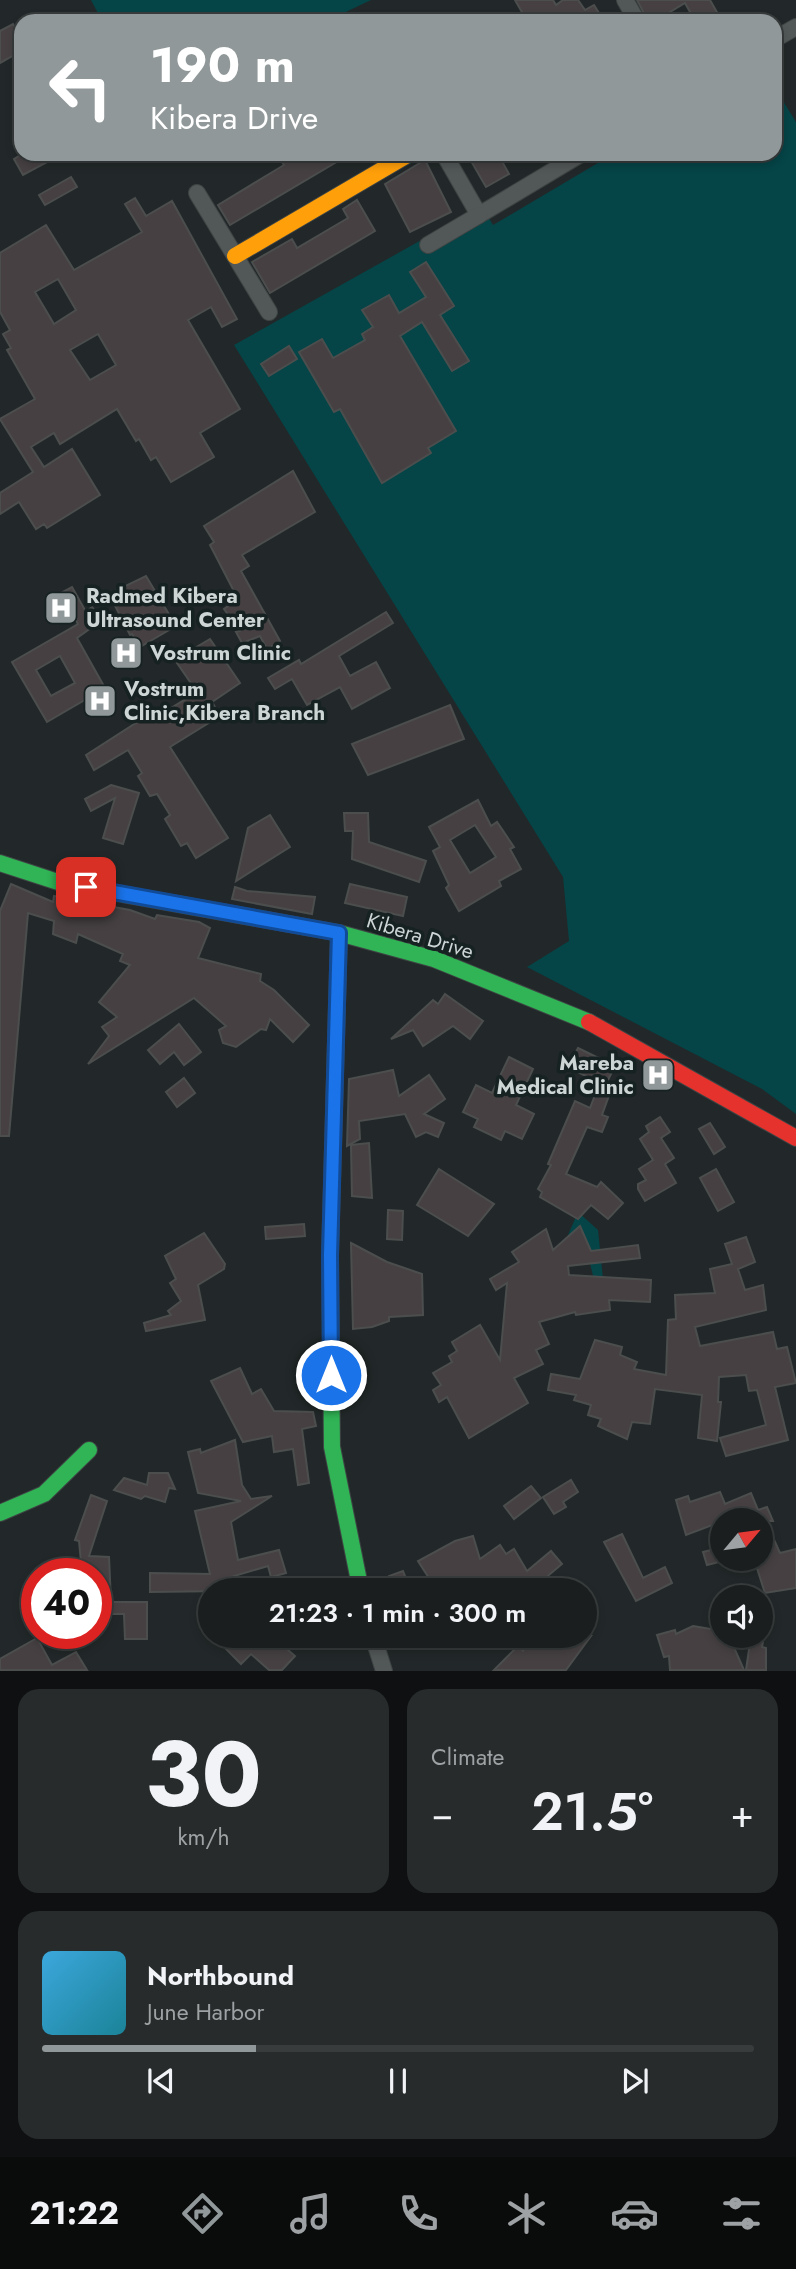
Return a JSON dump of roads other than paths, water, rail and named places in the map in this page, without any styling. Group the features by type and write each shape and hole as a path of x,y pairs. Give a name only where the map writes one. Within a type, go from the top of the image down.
{"street":[{"path":"235,256 397,161"},
{"path":"448,161 479,215"},
{"path":"428,245 569,161"},
{"path":"197,193 269,312"},
{"name":"Kibera Drive","path":"0,863 61,883 339,933 434,959 573,1013 796,1138"},
{"path":"339,933 330,1255 332,1447 358,1578"},
{"path":"0,1513 44,1494 89,1450"},
{"path":"377,1648 384,1671"}],"place":[{"name":"Radmed Kibera Ultrasound Center","path":"61,608"},
{"name":"Vostrum Clinic","path":"126,653"},
{"name":"Vostrum Clinic,Kibera Branch","path":"100,701"},
{"name":"Mareba Medical Clinic","path":"658,1075"}]}
